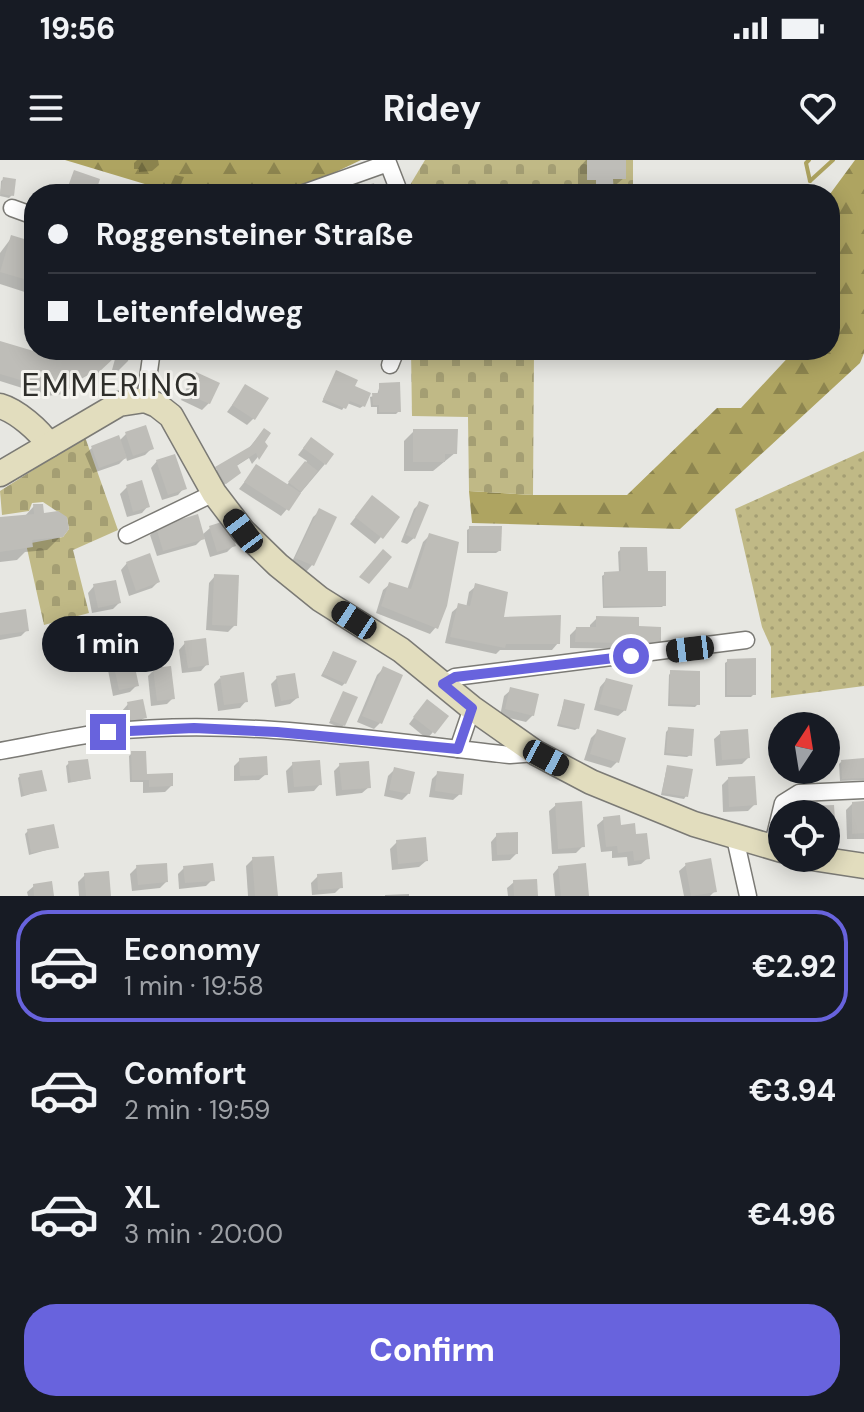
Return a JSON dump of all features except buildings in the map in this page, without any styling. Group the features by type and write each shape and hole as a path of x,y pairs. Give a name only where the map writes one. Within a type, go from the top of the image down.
{"street":[{"path":"329,184 388,163 396,184"},
{"path":"12,208 24,212"},
{"path":"145,400 151,360"},
{"path":"0,474 119,404 145,400 171,416 214,493 243,531 278,565 320,599 401,650 472,708 536,753 591,782 670,815 768,847"},
{"path":"0,406 43,436 49,445"},
{"path":"127,535 214,493"},
{"path":"443,684 455,677 746,640"},
{"path":"458,749 472,708"},
{"path":"0,751 108,732 194,728 277,732 510,755 536,753"},
{"path":"788,800 799,793 864,790"},
{"path":"735,838 748,896"},
{"path":"840,862 864,866"}],"green space":[{"path":"65,160 361,160 306,184 145,184"},
{"path":"425,160 633,160 633,184 411,184"},
{"path":"855,160 864,160 864,353 860,363 680,529 472,523 469,491 627,495 717,408 741,408 786,360 840,360 840,184 837,184"},
{"path":"411,360 534,360 533,495 469,491 468,417 412,416"},
{"path":"85,437 118,530 73,550 89,613 44,625 26,544 63,537 69,529 67,518 43,502 32,503 29,511 2,515 0,491"},
{"path":"864,451 864,686 771,698 771,647 762,627 735,509"}],"waterway":[{"path":"809,160 806,163 810,181"},
{"path":"810,181 833,160"}],"district":[{"name":"EMMERING","path":"111,385"}],"route":[{"path":"108,732 194,728 277,732 458,749 472,708 443,684 455,677 631,656"}]}
